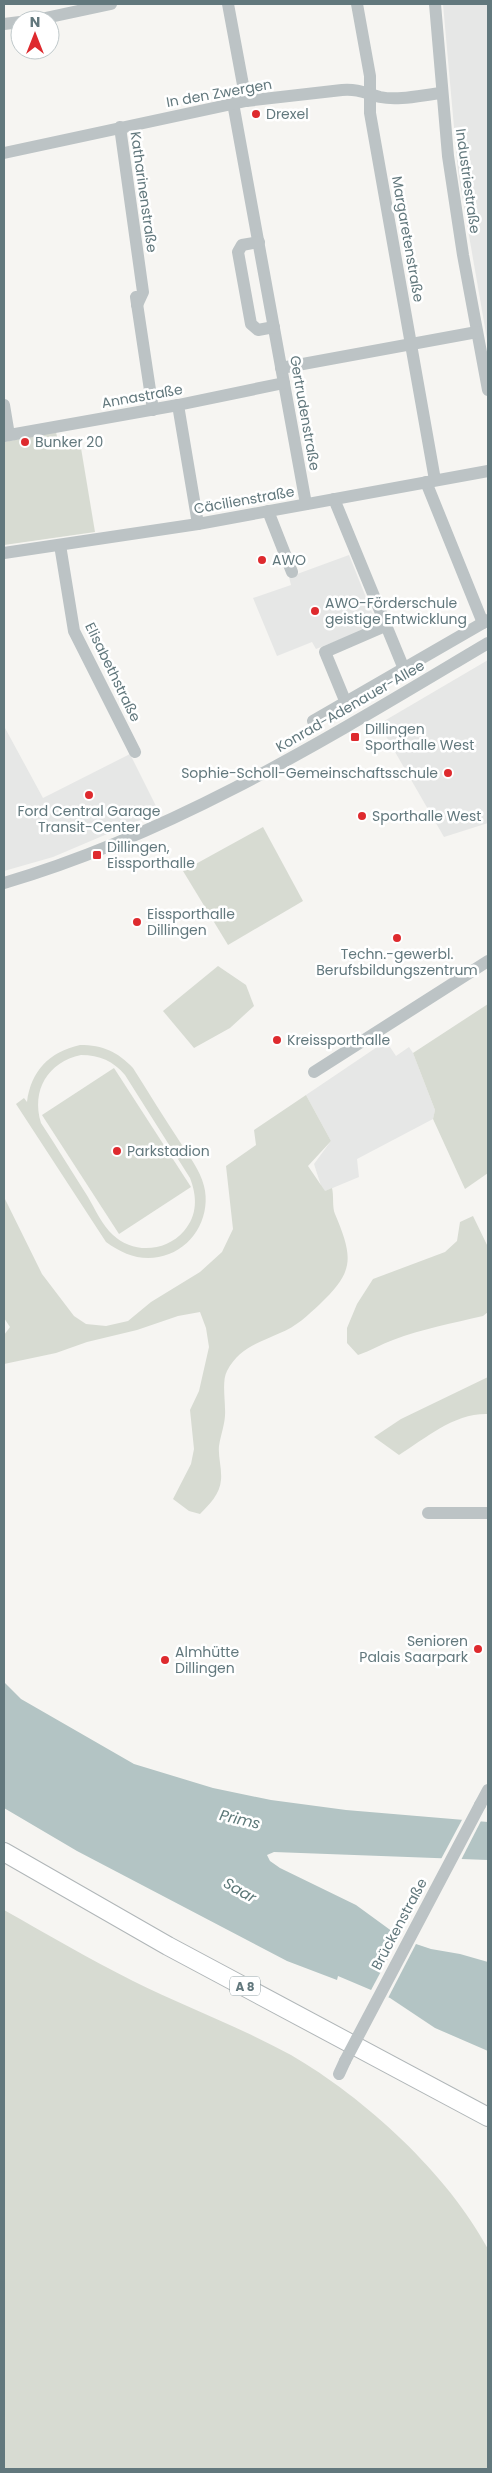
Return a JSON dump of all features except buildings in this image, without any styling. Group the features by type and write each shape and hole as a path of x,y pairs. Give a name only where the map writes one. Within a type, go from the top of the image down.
{"highway":[{"name":"A 8","path":"4,1852 168,1946 488,2117"},
{"name":"A 8","path":"4,1866 160,1955 488,2130"}],"street":[{"path":"60,15 111,4"},
{"path":"228,4 246,101"},
{"name":"Margaretenstraße","path":"357,4 370,76 370,112 411,343 431,481 485,621"},
{"name":"Industriestraße","path":"435,4 450,174 488,390"},
{"name":"In den Zwergen","path":"4,153 246,101 342,90 358,90 380,97 396,98 442,93"},
{"name":"Gertrudenstraße","path":"233,103 306,504"},
{"name":"Katharinenstraße","path":"120,127 143,292 137,305 153,410"},
{"path":"259,242 242,244 238,252 251,324 258,330 274,327"},
{"path":"281,368 477,332"},
{"name":"Annastraße","path":"6,435 153,410 284,383"},
{"path":"178,405 198,524"},
{"path":"4,406 6,435"},
{"name":"Cäcilienstraße","path":"4,553 268,512 488,470"},
{"path":"334,499 404,670"},
{"path":"268,512 292,572"},
{"name":"Elisabethstraße","path":"60,545 74,631 135,752"},
{"path":"313,722 485,621"},
{"path":"346,703 324,652 385,626"},
{"name":"Konrad-Adenauer-Allee","path":"4,883 79,858 203,804 306,750 488,643"},
{"path":"314,1072 488,961"},
{"path":"428,1513 488,1513"},
{"name":"Brückenstraße","path":"339,2074 488,1790"}],"shaded area":[{"path":"443,4 488,4 488,345 458,172"},
{"path":"56,432 59,446 80,442 95,532 4,545 4,442"},
{"name":"AWO-Förderschule geistige Entwicklung","path":"349,555 377,625 316,649 312,642 277,656 253,598 291,585 289,577"},
{"name":"Sophie-Scholl-Gemeinschaftsschule","path":"488,660 488,823 444,837 379,724"},
{"path":"5,728 43,798 130,754 159,812 53,857 4,871"},
{"path":"263,827 303,901 228,945 183,871"},
{"path":"218,966 246,985 254,1006 230,1028 194,1048 163,1011"},
{"path":"488,1004 488,1173 465,1189 433,1119 435,1110 413,1053"},
{"path":"386,1041 396,1056 409,1047 413,1053 435,1110 433,1119 357,1159 359,1177 323,1192 314,1164 331,1141 306,1095"},
{"path":"80,1045 96,1046 110,1050 127,1062 133,1068 197,1169 206,1196 203,1217 194,1235 179,1249 160,1257 144,1258 128,1254 106,1242 16,1104 24,1098 27,1102 33,1081 43,1064 59,1052","holes":["81,1055 106,1060 125,1075 190,1178 195,1205 189,1225 177,1238 159,1247 140,1248 130,1245 121,1241 109,1231 41,1123 38,1099 45,1079 59,1064"]},
{"name":"Parkstadion","path":"114,1068 191,1187 119,1234 42,1115"},
{"path":"306,1095 331,1141 308,1166 325,1191 332,1188 334,1211 347,1253 345,1272 340,1282 302,1320 286,1330 250,1347 237,1357 227,1371 224,1384 225,1418 219,1446 220,1485 213,1499 200,1514 189,1511 173,1499 191,1464 194,1449 190,1410 199,1391 209,1347 206,1328 200,1312 178,1316 137,1330 87,1342 56,1353 4,1364 4,1335 10,1327 4,1318 4,1197 42,1274 74,1316 86,1324 106,1326 128,1321 151,1302 200,1272 222,1252 233,1229 226,1166 256,1145 254,1130"},
{"path":"473,1216 488,1247 488,1312 483,1316 404,1336 358,1355 347,1343 347,1328 357,1304 373,1279 445,1252 457,1241 460,1222"},
{"path":"488,1377 488,1414 476,1415 452,1422 399,1455 374,1437 401,1419"},
{"path":"4,1910 133,1981 252,2035 291,2055 347,2093 402,2140 428,2166 451,2193 488,2249 488,2469 4,2469"}],"water":[{"path":"4,1682 21,1699 134,1764 213,1788 271,1800 346,1810 488,1822 488,1860 274,1852 267,1855 270,1861 280,1868 356,1905 404,1940 431,1949 460,1954 488,1962 488,2051 435,2028 390,1998 338,1976 337,1980 287,1961 77,1851 4,1808"}],"pier":[{"path":"463,1818 482,1819 460,1862 440,1861"},
{"path":"401,1934 417,1942 387,2000 370,1992"}],"place":[{"name":"Drexel","path":"256,114"},
{"name":"Bunker 20","path":"25,442"},
{"name":"AWO","path":"262,560"},
{"name":"AWO-Förderschule geistige Entwicklung","path":"315,611"},
{"name":"Dillingen Sporthalle West","path":"355,737"},
{"name":"Sophie-Scholl-Gemeinschaftsschule","path":"448,773"},
{"name":"Ford Central Garage Transit-Center","path":"89,795"},
{"name":"Sporthalle West","path":"362,816"},
{"name":"Dillingen, Eissporthalle","path":"97,855"},
{"name":"Eissporthalle Dillingen","path":"137,922"},
{"name":"Techn.-gewerbl. Berufsbildungszentrum","path":"397,938"},
{"name":"Kreissporthalle","path":"277,1040"},
{"name":"Parkstadion","path":"117,1151"},
{"name":"Senioren Palais Saarpark","path":"478,1649"},
{"name":"Almhütte Dillingen","path":"165,1660"}],"water label":[{"name":"Prims","path":"240,1819"},
{"name":"Saar","path":"240,1890"}]}
